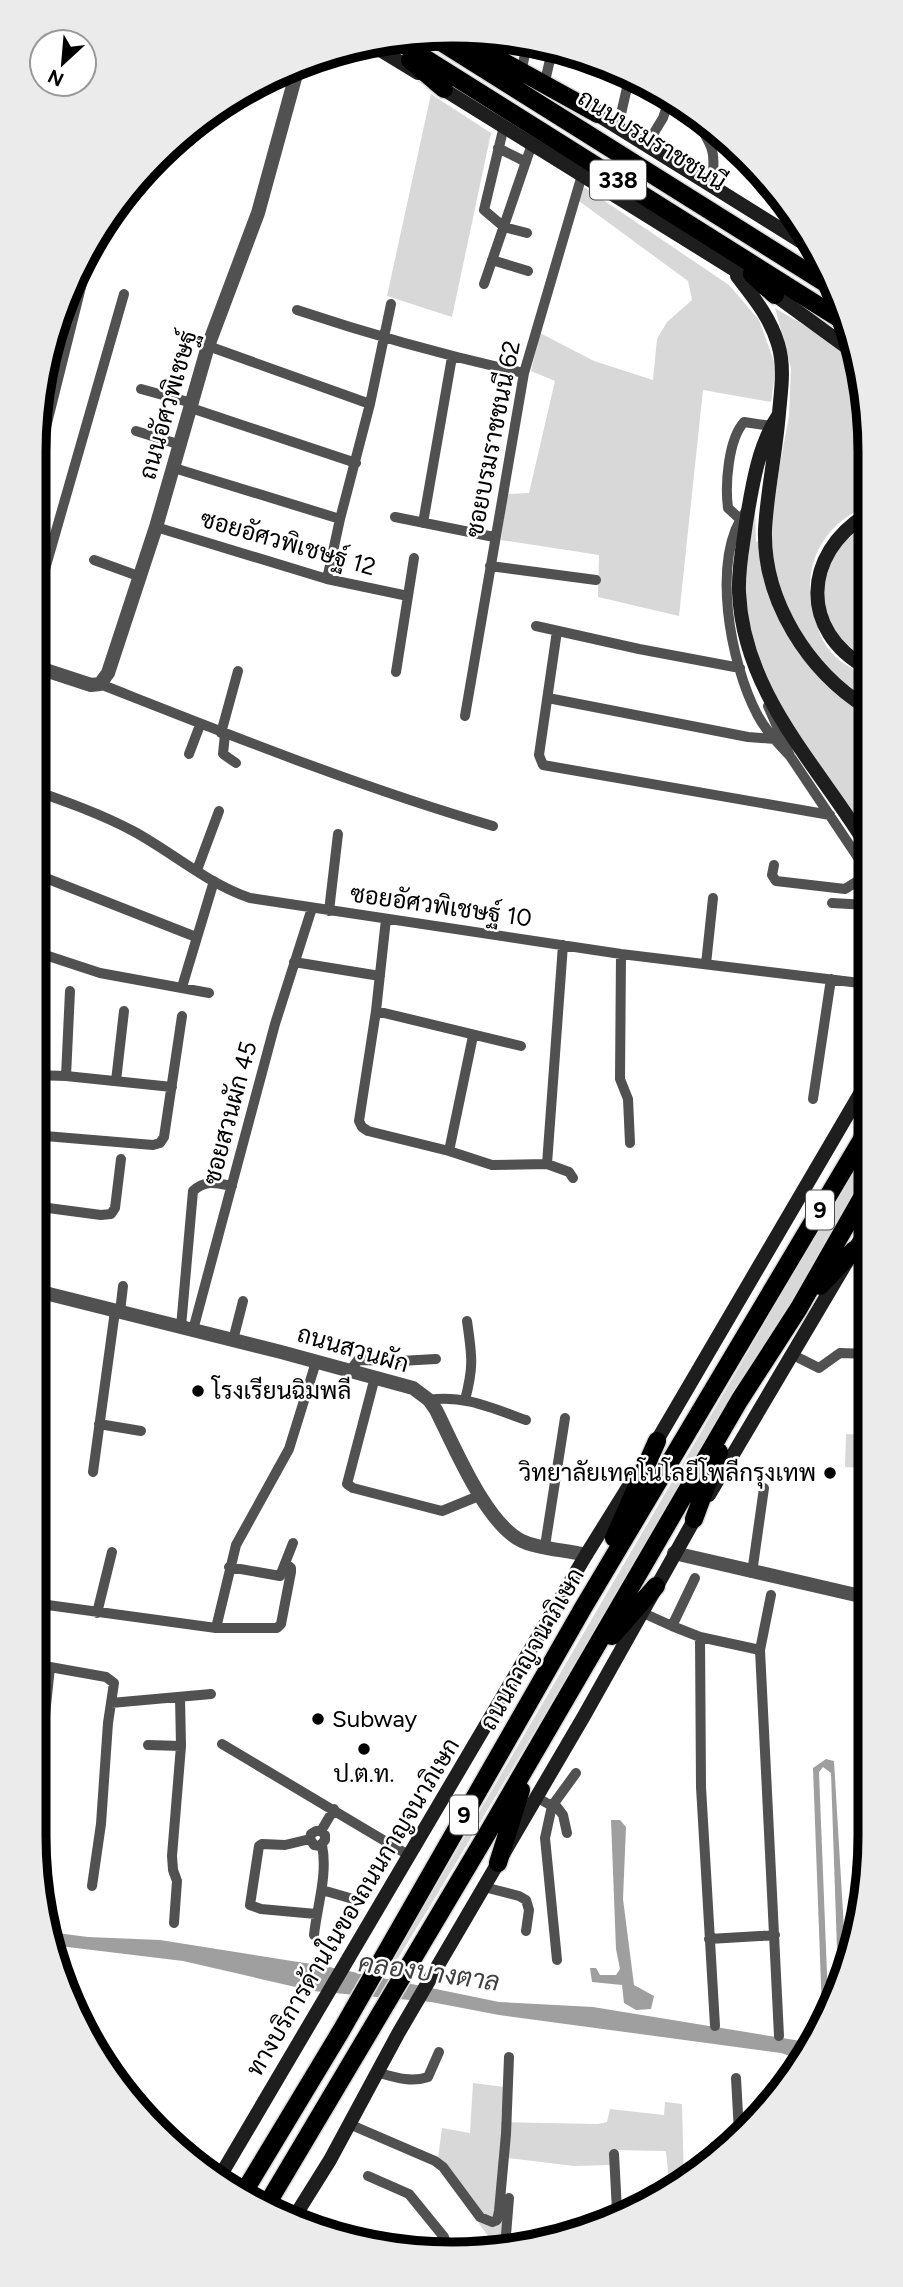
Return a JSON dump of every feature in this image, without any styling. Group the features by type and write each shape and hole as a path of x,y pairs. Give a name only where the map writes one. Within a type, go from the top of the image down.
{"main road":[{"name":"338","path":"423,46 828,299"},
{"name":"338","path":"447,46 819,279"},
{"name":"ถนนบรมราชชนนี","path":"456,46 816,271"},
{"path":"475,46 598,114"},
{"name":"338","path":"490,47 798,239"},
{"name":"338","path":"409,48 834,315"},
{"path":"398,49 444,89"},
{"name":"338","path":"383,51 775,295 844,345"},
{"path":"702,233 775,295"},
{"path":"732,269 763,310 779,346 783,380 765,531 774,589 791,628 823,671 858,701"},
{"path":"779,413 764,442 744,514 739,591 745,635 759,679 858,832"},
{"path":"858,521 829,554 821,570 818,586 821,618 833,641 842,652 858,662"},
{"name":"ทางบริการด้านในของถนนกาญจนาภิเษก","path":"223,2171 858,1097"},
{"name":"ถนนกาญจนาภิเษก","path":"247,2187 341,2031 583,1608 858,1146"},
{"name":"9","path":"270,2199 531,1760 734,1409 799,1308 858,1205"},
{"path":"298,2212 674,1553 858,1243"},
{"path":"799,1308 854,1250"},
{"path":"695,1519 734,1409"},
{"path":"583,1608 657,1441"},
{"path":"584,1668 656,1586"},
{"path":"498,1863 531,1760"}],"street":[{"path":"522,68 526,52"},
{"path":"545,82 551,58"},
{"name":"ถนนอัศวพิเชษฐ์","path":"100,684 108,673 141,577 208,346 258,214 296,76"},
{"path":"618,127 628,85"},
{"path":"647,144 666,108"},
{"path":"504,127 484,210 504,226 527,233"},
{"path":"704,133 714,156 711,185"},
{"path":"484,284 533,144"},
{"path":"498,148 526,162"},
{"name":"ซอยบรมราชชนนี 62","path":"465,716 524,373 582,175"},
{"path":"492,260 528,271"},
{"path":"46,427 82,283"},
{"path":"46,566 124,294"},
{"path":"327,579 370,404 391,304"},
{"path":"297,310 452,357 524,373"},
{"path":"208,346 370,404"},
{"path":"423,523 452,357"},
{"path":"141,389 356,463"},
{"path":"771,426 744,422 738,431 726,484 728,508 744,514 732,541 727,566 732,640 756,713 790,756 858,859"},
{"path":"136,431 181,445"},
{"path":"174,468 340,519"},
{"path":"395,517 494,537"},
{"name":"ซอยอัศวพิเชษฐ์ 12","path":"156,527 327,579 408,596"},
{"path":"396,672 414,558"},
{"path":"94,560 141,577"},
{"path":"490,566 596,580"},
{"path":"536,626 740,668"},
{"path":"557,631 538,755 543,765 830,816"},
{"path":"46,670 91,685 100,684 223,734 414,803 493,826"},
{"path":"236,763 223,754 223,734 238,671"},
{"path":"759,679 790,756"},
{"path":"548,698 748,737 775,738"},
{"path":"189,754 200,725"},
{"name":"ซอยอัศวพิเชษฐ์ 10","path":"46,795 96,813 131,830 215,881 250,898 563,946 858,983"},
{"path":"197,870 219,811"},
{"path":"329,911 338,834"},
{"path":"774,865 772,875 776,881 845,889 858,880"},
{"path":"46,878 196,937"},
{"path":"182,988 215,881"},
{"path":"706,964 713,898"},
{"path":"832,903 858,904"},
{"name":"ซอยสวนผัก 45","path":"187,1329 232,1186 275,1024 312,908"},
{"path":"386,919 376,1011 359,1121 362,1127 368,1131 449,1151 492,1165 547,1164 569,1172 573,1178"},
{"path":"547,1164 563,946"},
{"path":"621,954 620,1079 628,1099 630,1143"},
{"path":"46,955 89,970 208,993"},
{"path":"295,962 380,976"},
{"path":"813,1100 831,979"},
{"path":"66,1076 70,991"},
{"path":"116,1081 124,1011"},
{"path":"376,1011 521,1046"},
{"path":"46,1136 158,1144 164,1137 182,1016"},
{"path":"449,1151 473,1036"},
{"path":"46,1075 172,1087"},
{"path":"46,1208 111,1214 115,1208 121,1158"},
{"path":"187,1329 194,1191 199,1185 210,1182 232,1186"},
{"path":"93,1472 123,1286"},
{"name":"ถนนสวนผัก","path":"46,1293 413,1388 429,1399 498,1521 514,1536 531,1544 586,1555"},
{"path":"233,1340 243,1301"},
{"path":"465,1400 473,1360 467,1321"},
{"path":"793,1355 819,1368 840,1353 858,1354"},
{"path":"350,1371 358,1360 364,1359 436,1359"},
{"path":"215,1628 239,1537 289,1449 316,1362"},
{"path":"375,1377 347,1484 353,1488 442,1511 481,1495"},
{"path":"429,1399 446,1397 465,1400 526,1420"},
{"path":"545,1546 565,1418"},
{"path":"99,1424 141,1431"},
{"path":"752,1573 764,1488"},
{"path":"229,1567 274,1577 282,1575 293,1543"},
{"path":"97,1613 112,1552"},
{"path":"674,1553 858,1596"},
{"path":"46,1605 215,1628 277,1628 281,1626 292,1572 286,1564"},
{"path":"672,1626 695,1578"},
{"path":"771,1595 760,1650 779,2036"},
{"path":"641,1612 700,1637 760,1650"},
{"path":"700,1637 701,1787 716,2026"},
{"path":"46,1666 110,1678 114,1683 101,1824 92,1886"},
{"path":"46,1706 50,1667"},
{"path":"111,1703 211,1694"},
{"path":"174,1923 177,1881 172,1856 181,1746 180,1697"},
{"path":"222,1744 410,1856"},
{"path":"148,1745 181,1746"},
{"path":"556,1960 545,1839 553,1804 576,1773"},
{"path":"536,1797 553,1804 563,1815 567,1833"},
{"path":"321,1831 334,1810"},
{"path":"310,1839 313,1832 321,1831"},
{"path":"314,1936 324,1856 322,1844 325,1838 321,1831"},
{"path":"310,1839 314,1845 322,1844"},
{"path":"310,1839 285,1845 259,1846 250,1905 261,1909 316,1914"},
{"path":"484,1887 526,1900 529,1910 526,1931"},
{"path":"321,1890 354,1899"},
{"path":"709,1939 775,1935"},
{"path":"376,2072 407,2080 423,2079 428,2077 439,2052"},
{"path":"349,2124 435,2161 443,2167 480,2217 487,2221 497,2220 506,2134 509,2057"},
{"path":"736,2078 739,2123"},
{"path":"614,2154 617,2207"},
{"path":"368,2176 409,2194 446,2242"},
{"path":"506,2238 509,2198"}],"shaded area":[{"path":"431,94 491,133 452,317 387,296"},
{"path":"584,187 729,285 759,320 776,367 771,402 703,390 679,616 598,597 599,555 501,540 507,494 529,493 555,381 531,371 540,333 594,361 653,380 657,339 667,322 692,300 688,281 579,201"},
{"path":"775,308 840,350 846,356 850,372 857,425 858,510 837,525 826,538 812,567 810,583 815,618 826,645 839,660 858,672 858,829 758,669 743,599 746,547 755,503 756,542 770,536 789,416 791,368"},
{"path":"858,529 858,655 836,637 827,618 822,581 830,562 844,542"},
{"path":"858,1159 858,1186 821,1251 395,1963 392,1961"},
{"path":"846,1434 858,1435 858,1468 845,1467"},
{"path":"858,1661 858,1697 856,1662"},
{"path":"826,1759 834,1761 845,1939 837,1962 831,1773 823,1767 819,1772 828,1989 822,2003 813,1768"},
{"path":"611,1820 620,1820 626,1827 623,1899 634,1985 654,1996 651,2009 636,2010 624,2003 622,1985 592,1982 590,1968 596,1968 600,1975 616,1975 620,1969 616,1949"},
{"path":"57,1933 160,1940 324,1966 499,2002 593,2007 801,2041 792,2057 499,2015 431,2002 313,1991 183,1961 61,1946"},
{"path":"473,2083 504,2087 501,2122 598,2124 607,2122 610,2109 664,2115 665,2102 682,2104 684,2168 669,2178 666,2151 612,2150 611,2165 574,2166 507,2158 502,2238 491,2240 437,2166 442,2128 470,2133"}],"place":[{"name":"โรงเรียนฉิมพลี","path":"198,1391"},
{"name":"วิทยาลัยเทคโนโลยีโพลีกรุงเทพ","path":"830,1473"},
{"name":"Subway","path":"318,1719"},
{"name":"ป.ต.ท.","path":"364,1749"}],"water label":[{"name":"คลองบางตาล","path":"429,1972"}]}
